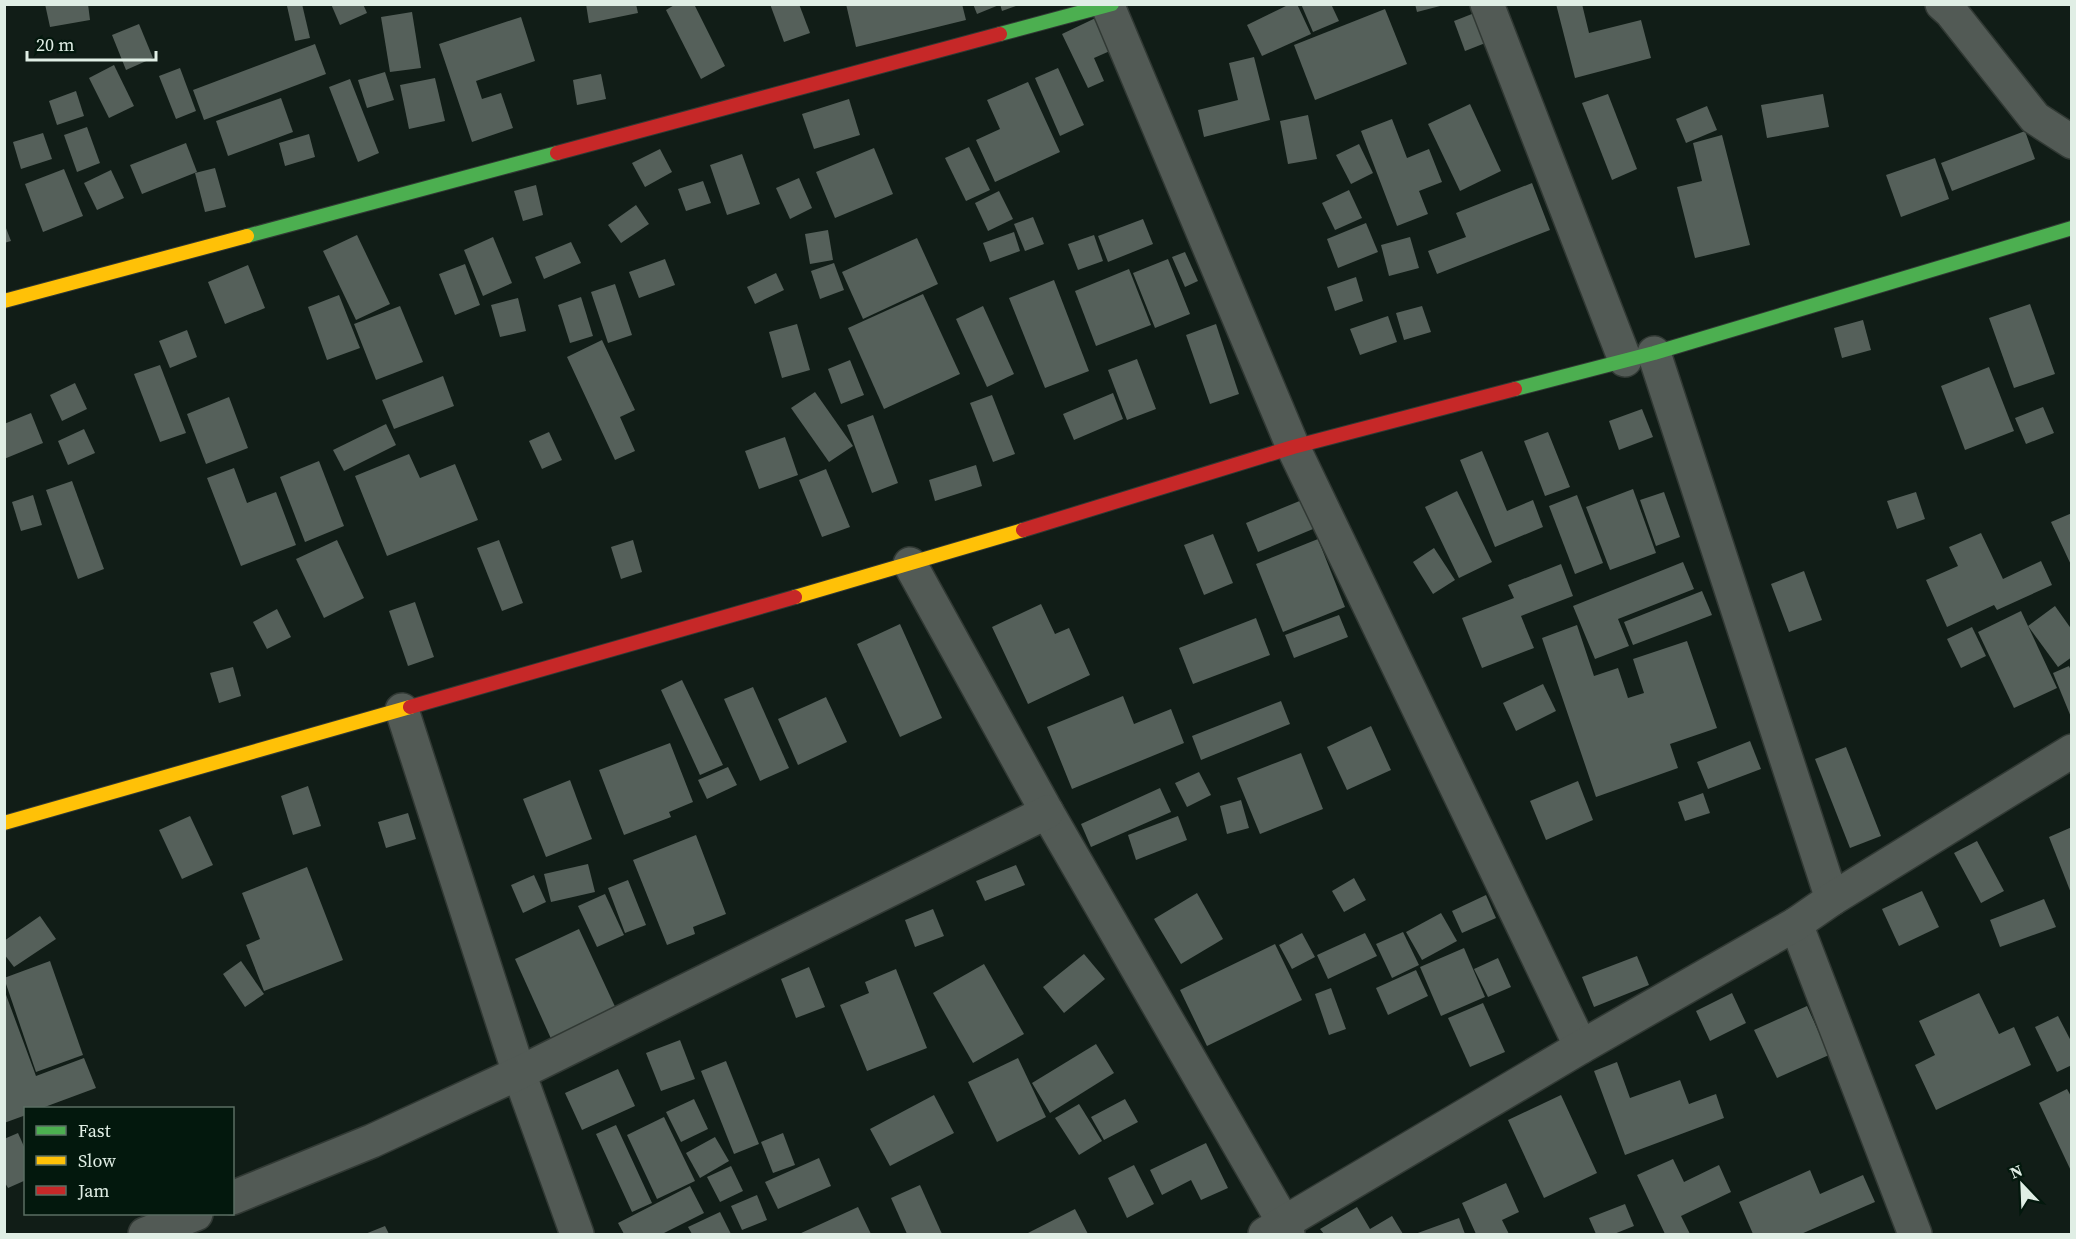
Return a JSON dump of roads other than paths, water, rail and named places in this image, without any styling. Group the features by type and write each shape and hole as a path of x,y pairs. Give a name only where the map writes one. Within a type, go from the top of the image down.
{"street":[{"path":"1487,4 1640,356 1832,899"},
{"path":"1942,4 1951,12 2036,118 2072,142"},
{"path":"4,301 1110,5 1293,447 1581,1047"},
{"path":"4,823 910,564 1293,447 1640,356 2072,228"},
{"path":"910,564 1279,1231 1581,1047 1796,924 1832,899 2072,751"},
{"path":"402,710 519,1073 577,1234"},
{"path":"234,1197 372,1140 519,1073 1047,813"},
{"path":"1796,924 1915,1234"},
{"path":"145,1234 193,1215"}]}
